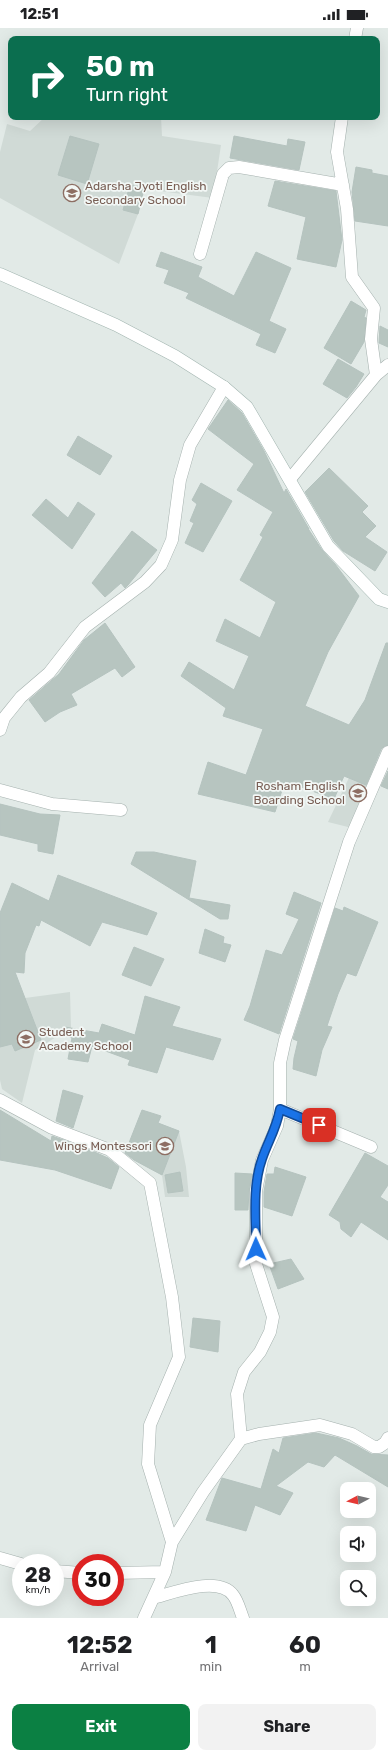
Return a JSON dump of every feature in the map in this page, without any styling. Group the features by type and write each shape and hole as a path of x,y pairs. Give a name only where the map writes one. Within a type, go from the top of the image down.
{"street":[{"path":"342,120 337,152 347,209 352,276 374,308 371,339 376,375"},
{"path":"200,254 223,174 229,168 239,167 343,185"},
{"path":"0,274 116,325 175,356 224,387 247,407 328,546 379,599 388,602"},
{"path":"290,479 376,375 388,366"},
{"path":"0,730 4,718 20,697 49,673 85,627 145,582 161,565 172,540 180,480 190,445 224,387"},
{"path":"241,1439 237,1394 244,1372 260,1352 270,1332 273,1317 256,1264 256,1191 262,1160 277,1126 280,1109 280,1063 285,1040 349,842 388,752"},
{"path":"0,790 52,804 121,810"},
{"path":"0,1100 52,1128 110,1150 150,1184 172,1297 179,1357 150,1425 148,1464 172,1542"},
{"path":"280,1109 371,1147"},
{"path":"144,1618 165,1572 172,1542 203,1492 241,1439 259,1434 320,1425 352,1434 374,1447 379,1447 385,1443 388,1438"},
{"path":"0,1558 12,1561"},
{"path":"124,1573 165,1572"},
{"path":"153,1598 208,1585 220,1586 227,1589 234,1596 243,1618"}],"shaded area":[{"name":"Adarsha Jyoti English Secondary School","path":"42,120 161,120 162,136 221,145 213,198 144,189 138,214 119,264 0,198 0,152 7,124 30,131"},
{"name":"Rosham English Boarding School","path":"382,708 388,712 388,764 356,829 328,822"},
{"name":"Student Academy School","path":"70,992 71,1028 35,1050 22,1103 2,1089 0,1080 0,1005 10,1000"},
{"name":"Wings Montessori","path":"159,1123 179,1131 186,1167 189,1197 165,1197 162,1175 140,1163"}],"building":[{"path":"70,136 99,144 87,184 58,175"},
{"path":"234,136 287,146 288,139 305,142 299,170 230,158"},
{"path":"356,167 372,170 372,173 388,176 388,226 355,221 352,192"},
{"path":"275,181 336,191 342,240 336,267 297,259 306,217 268,206"},
{"path":"130,185 144,189 138,214 123,210"},
{"path":"161,252 202,267 198,277 234,296 256,252 291,268 269,321 286,329 275,353 256,345 261,334 186,298 189,293 164,283 169,270 156,266"},
{"path":"351,301 366,310 364,317 366,318 364,342 351,364 324,348"},
{"path":"380,326 388,330 388,347 379,343"},
{"path":"338,359 364,374 347,398 323,384"},
{"path":"228,400 242,413 264,451 284,493 286,489 309,529 307,527 322,550 335,564 359,596 328,652 305,706 349,725 365,700 386,643 388,643 388,745 381,749 366,785 344,776 334,799 285,781 275,812 198,794 208,762 246,775 263,729 223,716 226,708 181,676 189,662 234,690 249,656 216,641 225,619 260,638 276,602 240,580 263,537 260,535 273,512 237,490 254,464 208,429"},
{"path":"78,436 112,456 100,475 67,455"},
{"path":"329,468 368,506 362,512 376,526 365,537 387,552 375,571 343,551 334,541 305,492"},
{"path":"201,483 232,501 203,552 185,543 194,523 190,521 197,504 192,500"},
{"path":"46,499 68,518 78,502 95,514 72,549 32,515"},
{"path":"132,531 157,550 125,588 121,583 105,597 92,583"},
{"path":"105,623 135,667 122,677 115,668 71,694 77,705 60,712 45,722 29,700 59,674 84,640"},
{"path":"388,771 388,789 381,786"},
{"path":"0,804 40,814 60,815 53,854 38,851 38,844 0,835"},
{"path":"136,852 154,852 196,861 189,898 230,905 228,919 220,919 131,864"},
{"path":"58,875 157,913 147,935 102,922 90,946 41,920 39,926 36,925 25,953 24,973 15,972 41,1040 15,1051 12,1044 0,1047 0,913 12,883 49,901"},
{"path":"294,892 321,903 279,1034 244,1020 250,1006 266,950 282,955 299,919 286,914"},
{"path":"344,907 378,922 356,976 347,973 338,994 327,1026 332,1027 322,1050 316,1076 293,1069 298,1041 293,1039 335,908 343,911"},
{"path":"205,929 224,937 223,943 231,945 225,962 199,953"},
{"path":"134,947 164,959 151,986 122,975"},
{"path":"145,996 180,1007 172,1026 221,1039 213,1060 166,1047 157,1073 128,1065 130,1060 92,1046 88,1062 68,1059 72,1038 63,1035 65,1027 99,1033 102,1024 135,1035"},
{"path":"63,1090 83,1096 73,1128 56,1121"},
{"path":"0,1110 51,1141 52,1136 69,1142 68,1144 90,1150 108,1158 119,1167 111,1189 55,1170 0,1160"},
{"path":"142,1110 161,1116 158,1123 179,1131 162,1175 134,1160 125,1153"},
{"path":"365,1153 388,1166 388,1185 380,1197 388,1202 388,1240 361,1222 351,1237 341,1229 340,1222 329,1215"},
{"path":"275,1167 306,1177 292,1216 264,1207 264,1192 267,1174 274,1174"},
{"path":"180,1172 183,1191 168,1193 165,1175"},
{"path":"235,1173 252,1174 248,1210 235,1210"},
{"path":"291,1259 304,1279 278,1289 269,1264"},
{"path":"193,1318 220,1321 218,1352 190,1347"},
{"path":"316,1433 339,1438 371,1454 388,1455 388,1487 335,1455 324,1467 308,1462 276,1486 293,1493 280,1515 255,1505 246,1531 206,1520 222,1478 261,1489 273,1449 279,1453 283,1438"}],"place":[{"name":"Adarsha Jyoti English Secondary School","path":"72,193"},
{"name":"Rosham English Boarding School","path":"358,793"},
{"name":"Student Academy School","path":"26,1039"},
{"name":"Wings Montessori","path":"165,1146"}],"route":[{"path":"256,1249 256,1191 262,1160 277,1126 280,1109 319,1125"}]}
